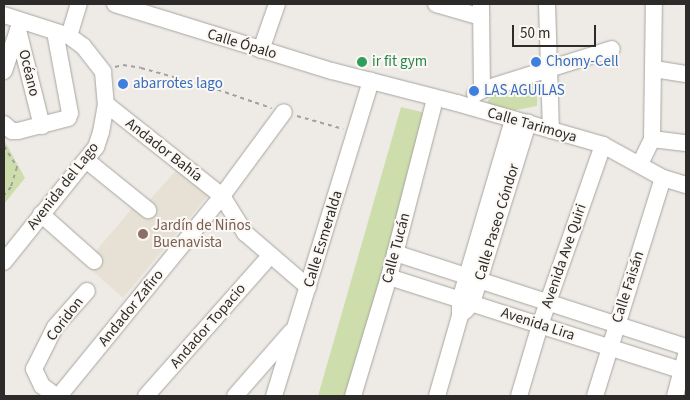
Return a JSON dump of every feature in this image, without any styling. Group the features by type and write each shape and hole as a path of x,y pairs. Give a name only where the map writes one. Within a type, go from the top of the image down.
{"street":[{"path":"4,124 12,131 18,132 68,118 70,113 62,34 79,4"},
{"name":"Calle Ópalo","path":"114,4 261,50 372,81"},
{"path":"261,50 277,4"},
{"path":"436,4 481,10 482,90"},
{"path":"547,4 551,130"},
{"path":"640,164 652,138 654,4"},
{"name":"Avenida del Lago","path":"4,15 20,25 62,34 92,54 103,72 106,104 96,147 4,262"},
{"path":"4,71 20,25"},
{"name":"Océano","path":"20,25 42,126"},
{"path":"457,103 482,90 612,49"},
{"path":"654,69 686,74"},
{"name":"Calle Tarimoya","path":"372,81 603,145 663,178 686,185"},
{"name":"Calle Esmeralda","path":"274,396 372,81"},
{"name":"Calle Tucán","path":"353,396 389,277 435,98"},
{"name":"Andador Bahía","path":"106,104 222,196"},
{"name":"Andador Zafiro","path":"58,396 222,196 284,112"},
{"name":"Calle Paseo Cóndor","path":"437,396 520,122"},
{"path":"652,138 686,143"},
{"name":"Avenida Ave Quiri","path":"519,396 540,325 603,145"},
{"path":"86,160 148,210"},
{"name":"Calle Faisán","path":"594,396 663,178"},
{"path":"222,196 244,233 308,286"},
{"path":"41,214 94,261"},
{"name":"Avenida Lira","path":"395,253 686,347"},
{"name":"Andador Topacio","path":"146,396 270,256"},
{"name":"Avenida Lira","path":"389,277 684,372"},
{"name":"Coridon","path":"58,396 42,386 34,369 55,327 87,291"},
{"path":"235,396 296,327"},
{"path":"674,396 684,372 686,354"}],"path":[{"path":"103,72 123,64 140,68 210,87 284,112 356,132"},
{"path":"4,146 17,167 11,187 4,196"}],"shaded area":[{"name":"Jardín de Niños Buenavista","path":"180,166 211,192 123,298 85,264 139,200 145,205"}],"green space":[{"path":"538,77 537,106 516,110 508,115 487,102 495,92"},
{"path":"401,107 434,115 348,396 318,396"},
{"path":"4,140 25,178 4,204"}],"place":[{"name":"ir fit gym","path":"362,62"},
{"name":"Chomy-Cell","path":"536,62"},
{"name":"abarrotes lago","path":"123,84"},
{"name":"LAS AGUILAS","path":"474,91"},
{"name":"Jardín de Niños Buenavista","path":"143,234"}]}
